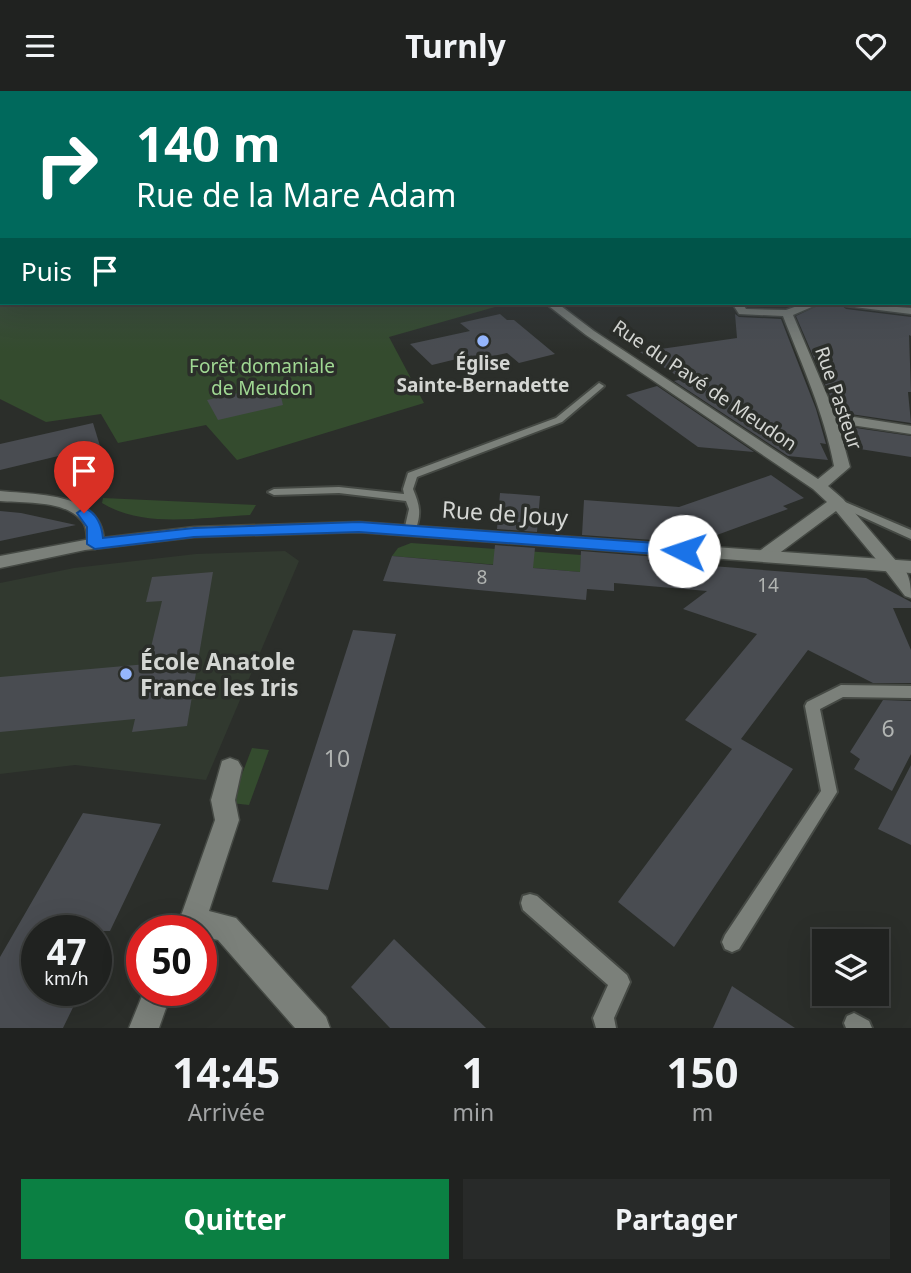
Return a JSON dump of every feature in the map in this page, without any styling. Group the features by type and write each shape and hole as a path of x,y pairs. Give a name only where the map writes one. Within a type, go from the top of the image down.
{"street":[{"name":"Rue du Pavé de Meudon","path":"553,305 818,486 837,502 911,592"},
{"path":"738,305 743,312 787,313 810,305"},
{"path":"862,305 911,311"},
{"name":"Rue Pasteur","path":"787,313 829,417 842,467 818,486"},
{"path":"829,417 911,430"},
{"path":"0,496 72,505 91,520 95,544"},
{"path":"764,556 837,502"},
{"name":"Rue de Jouy","path":"0,562 95,544 194,532 359,527 911,567"},
{"path":"192,915 226,820 223,800 230,768"},
{"path":"217,928 226,928 315,1028"},
{"path":"144,1028 152,1006"}],"lane":[{"path":"410,531 415,509 408,489 412,475 559,420 599,387"},
{"path":"274,492 339,491 413,498"},
{"path":"837,502 911,535"},
{"path":"732,942 829,792 812,706 841,691 911,692"},
{"path":"530,903 620,982 603,1018 606,1028"}],"shaded area":[{"name":"École Anatole France les Iris","path":"285,551 299,561 206,780 75,765 0,774 0,583 74,568 196,554"}],"green space":[{"name":"Forêt domaniale de Meudon","path":"0,305 502,305 389,337 424,403 237,460 206,425 118,443 101,414 46,422 0,399"},
{"path":"103,498 256,505 250,515 155,519 118,511 102,503"},
{"path":"411,543 581,555 580,572 392,556 398,548"},
{"path":"252,748 269,750 249,805 231,803"}],"building":[{"path":"819,305 841,305 846,309 911,317 911,392 908,392 911,423 837,412 796,316"},
{"name":"Église Sainte-Bernadette","path":"500,314 507,320 514,320 555,354 519,363 507,353 466,362 465,357 432,365 410,344 470,331 460,323"},
{"path":"735,314 739,317 781,319 816,409 826,444 820,443 828,460 788,456 674,381 682,379 640,352 737,338"},
{"path":"278,384 283,405 218,420 207,400"},
{"path":"657,386 754,452 698,447 626,395"},
{"path":"93,423 100,446 0,470 0,444"},
{"path":"842,426 911,436 911,457 847,447"},
{"path":"771,475 804,498 783,506 788,509 695,543 582,535 584,500 679,507"},
{"path":"500,493 540,496 537,532 497,529"},
{"path":"0,511 21,513 76,525 0,541"},
{"path":"495,545 535,548 533,568 580,572 581,551 658,557 647,561 866,578 911,602 911,608 893,608 911,650 911,683 873,683 808,650 741,739 793,769 674,947 618,902 732,749 685,720 757,634 683,609 707,591 614,583 614,591 587,589 586,600 383,581 392,556 493,565"},
{"path":"213,572 187,726 132,732 135,719 0,732 0,677 147,664 162,601 146,602 152,577"},
{"path":"353,630 396,634 328,890 272,882"},
{"path":"883,700 911,701 911,754 892,791 854,769 860,759 850,752"},
{"path":"911,765 911,845 878,829"},
{"path":"83,813 161,824 112,927 112,915 24,915"},
{"path":"21,921 21,1006 74,1006 63,1028 0,1028 0,957"},
{"path":"394,939 486,1028 390,1028 351,987"},
{"path":"732,986 795,1028 713,1028"}],"place":[{"name":"Église Sainte-Bernadette","path":"483,341"},
{"name":"École Anatole France les Iris","path":"126,674"}],"route":[{"path":"84,513 94,527 95,544 194,532 359,527 684,551"}]}
